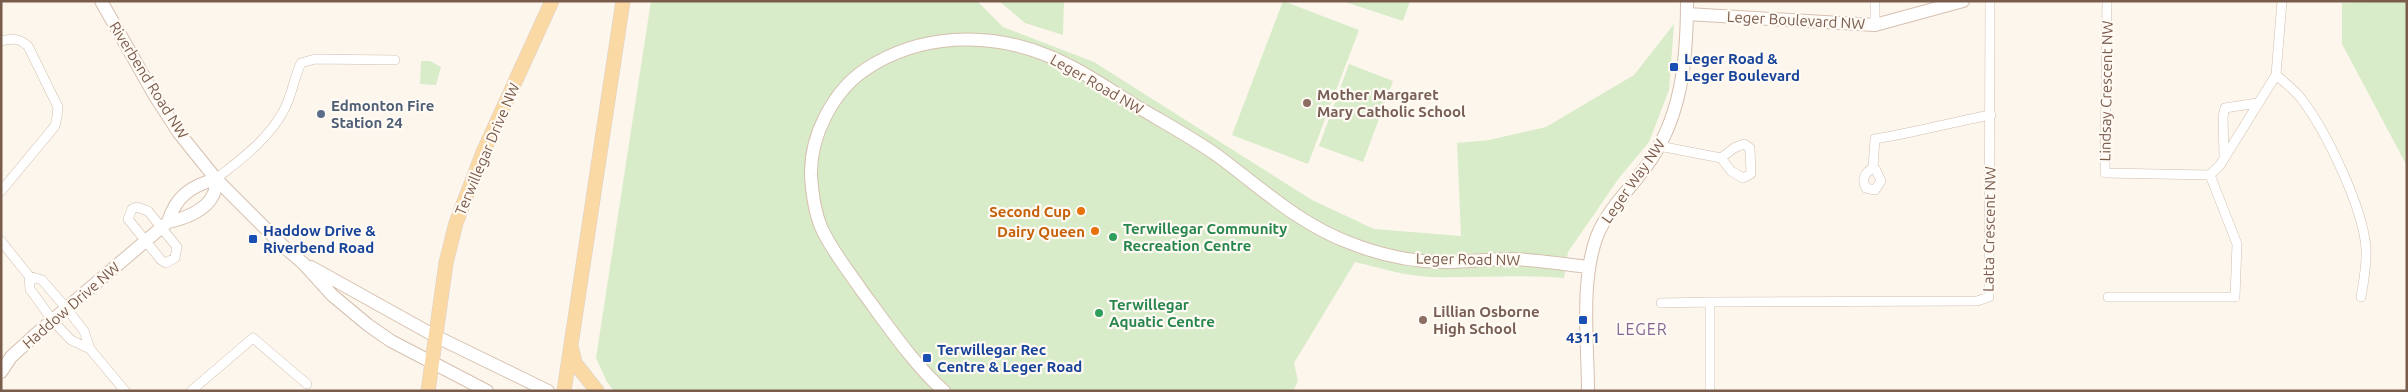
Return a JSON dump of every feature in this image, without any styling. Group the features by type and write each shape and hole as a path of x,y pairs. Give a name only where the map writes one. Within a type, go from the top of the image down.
{"main road":[{"name":"Terwillegar Drive NW","path":"428,391 446,263 456,223 484,150 552,1"},
{"path":"564,391 570,340 623,1"},
{"path":"570,340 575,363 597,391"}],"street":[{"name":"Riverbend Road NW","path":"101,1 155,96 179,132 216,179 304,264 332,295 368,325 390,341 486,391"},
{"path":"1875,1 1876,25"},
{"name":"Leger Boulevard NW","path":"1687,7 1876,25 1963,1"},
{"name":"Latta Crescent NW","path":"1661,303 1985,300 1990,297 1990,1"},
{"name":"Lindsay Crescent NW","path":"2107,1 2105,173 2210,175"},
{"path":"2108,297 2236,297 2237,244 2210,175 2224,158 2276,75 2282,1"},
{"name":"Leger Way NW","path":"1588,391 1588,267 1597,236 1608,213 1646,168 1659,146 1673,115 1682,82 1687,7"},
{"path":"1,41 12,38 22,40 28,46 58,107 55,126 1,190"},
{"name":"Leger Road NW","path":"944,391 889,327 833,250 820,225 812,189 811,171 816,142 820,128 835,100 857,75 886,56 921,44 957,40 995,41 1030,49 1062,62 1216,155 1291,212 1318,229 1363,248 1395,256 1432,261 1510,259 1588,267"},
{"path":"216,179 258,145 270,131 288,101 302,62 315,59 395,60"},
{"path":"2276,75 2302,100 2316,120 2358,210 2366,246 2366,266 2361,297"},
{"path":"2224,158 2223,117 2226,108 2257,103"},
{"path":"1873,168 1875,139 1910,134 1991,115"},
{"path":"1659,146 1721,158"},
{"name":"Haddow Drive NW","path":"1,372 11,357 144,242 165,225 183,219 208,203 214,194 216,179 196,185 173,206 165,225"},
{"path":"142,208 165,225 177,247 175,258 166,263 144,242 128,219 132,209 142,208"},
{"path":"1,241 29,276 42,280 67,309 84,331 90,349 124,391"},
{"name":"Riverbend Road NW","path":"304,264 435,336 548,391"},
{"path":"29,276 30,289 53,321 71,340 90,349"},
{"path":"1710,302 1710,391"},
{"path":"191,391 253,338 307,384"}],"green space":[{"path":"651,1 977,1 1003,27 1094,62 1312,200 1374,229 1461,236 1457,143 1489,140 1546,127 1634,75 1674,24 1669,90 1649,142 1619,178 1568,252 1564,278 1531,276 1421,276 1355,262 1294,363 1298,381 1293,391 614,391 607,382 596,358"},
{"path":"999,1 1064,1 1063,35 1025,23"},
{"path":"1283,1 1359,30 1308,164 1232,135"},
{"path":"1342,1 1410,1 1403,21"},
{"path":"2407,1 2407,166 2342,44 2342,3"},
{"path":"421,61 430,61 441,67 436,85 420,84"},
{"path":"1349,64 1393,81 1363,162 1319,146"}],"place":[{"name":"Leger Road & Leger Boulevard","path":"1674,67"},
{"name":"Mother Margaret Mary Catholic School","path":"1307,103"},
{"name":"Edmonton Fire Station 24","path":"321,114"},
{"name":"Second Cup","path":"1081,211"},
{"name":"Dairy Queen","path":"1095,231"},
{"name":"Terwillegar Community Recreation Centre","path":"1113,237"},
{"name":"Haddow Drive & Riverbend Road","path":"253,239"},
{"name":"Terwillegar Aquatic Centre","path":"1099,313"},
{"name":"Lillian Osborne High School","path":"1423,320"},
{"name":"4311","path":"1583,320"},
{"name":"Terwillegar Rec Centre & Leger Road","path":"927,358"}],"district":[{"name":"LEGER","path":"1642,329"}]}
